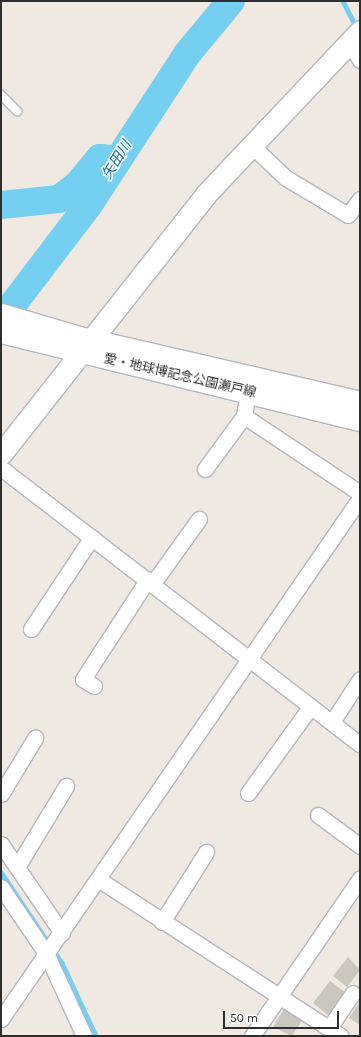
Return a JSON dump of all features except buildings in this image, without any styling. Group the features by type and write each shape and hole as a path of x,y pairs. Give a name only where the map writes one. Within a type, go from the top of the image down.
{"main road":[{"path":"1,454 80,345 206,194 354,37"},
{"name":"愛・地球博記念公園瀬戸線","path":"1,314 80,345 360,420"},
{"name":"愛・地球博記念公園瀬戸線","path":"1,332 80,345 360,402"}],"street":[{"path":"354,37 360,60"},
{"path":"251,145 286,178 348,215 360,199"},
{"path":"206,470 244,416 248,391"},
{"path":"244,416 360,493"},
{"path":"1,468 151,581 360,744"},
{"path":"1,1019 48,954 248,658 360,498"},
{"path":"94,686 83,679 151,581 199,520"},
{"path":"31,629 92,537"},
{"path":"332,722 360,679"},
{"path":"248,793 311,706"},
{"path":"1,794 36,738"},
{"path":"17,867 66,786"},
{"path":"318,815 360,846"},
{"path":"1,844 61,934"},
{"path":"162,922 206,852"},
{"path":"252,1036 360,878"},
{"path":"98,879 162,922 335,1032 353,993"},
{"path":"1,888 48,954 84,1036"}],"lane":[{"path":"1,94 17,111"}],"waterway":[{"name":"矢田川","path":"1,320 88,206 187,54 231,1"},
{"path":"343,1 356,27"},
{"path":"1,205 59,199 78,184 100,158 112,159"},
{"path":"1,872 62,963 96,1036"}]}
